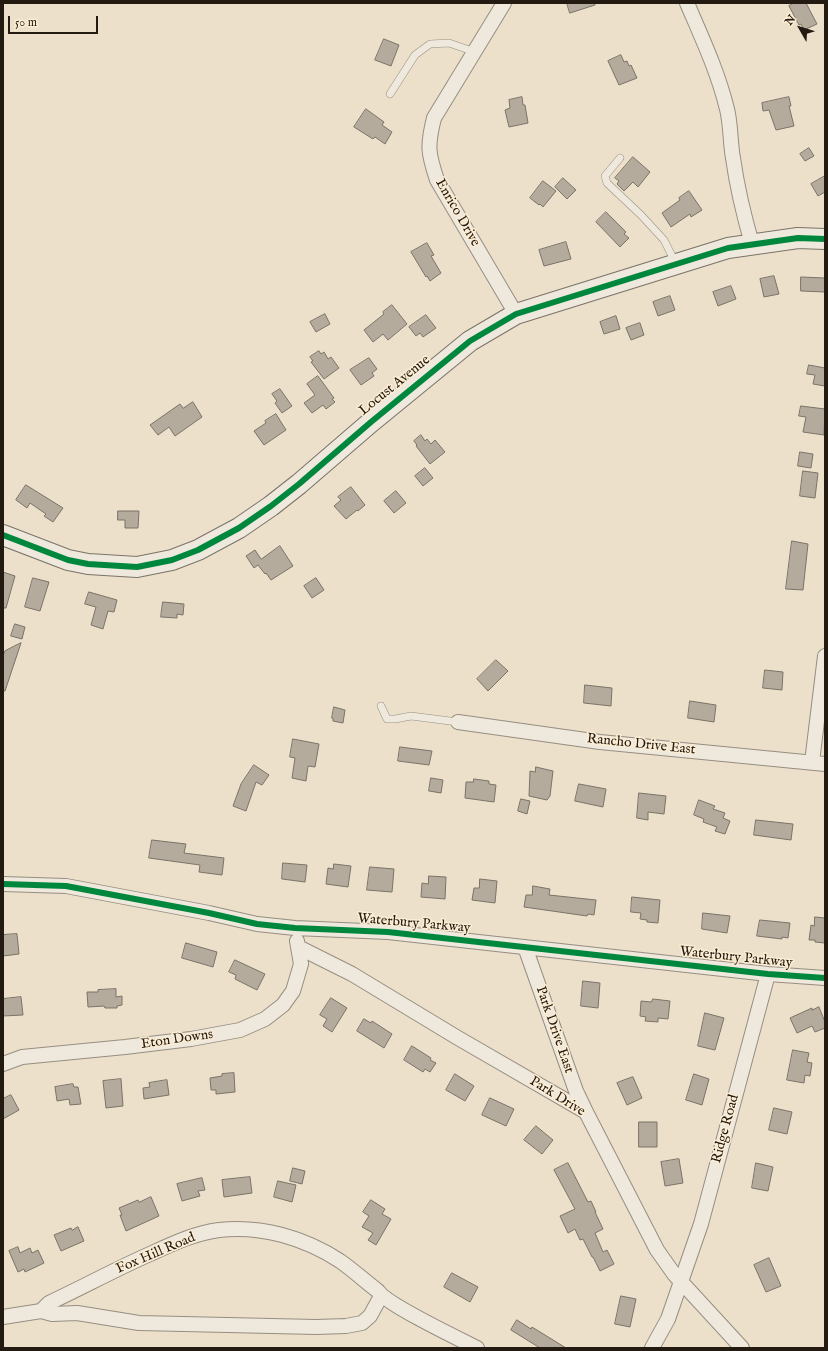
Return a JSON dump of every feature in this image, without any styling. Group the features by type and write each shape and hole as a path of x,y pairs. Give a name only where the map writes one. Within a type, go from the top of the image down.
{"street":[{"name":"Enrico Drive","path":"504,3 434,118 429,149 437,180 516,314"},
{"path":"687,3 708,52 728,111 740,202 752,244"},
{"name":"Locust Avenue","path":"3,535 68,560 88,564 138,567 172,560 198,550 239,528 271,506 299,484 370,422 470,341 516,314 728,248 798,238 825,239"},
{"path":"818,763 825,656"},
{"name":"Rancho Drive East","path":"458,722 600,742 818,763"},
{"name":"Waterbury Parkway","path":"3,884 66,886 209,913 257,924 295,928 388,932 768,974 825,978"},
{"path":"295,928 298,947"},
{"name":"Eton Downs","path":"3,1064 22,1057 162,1043 240,1030 266,1019 283,1005 293,991 300,964 298,947"},
{"name":"Park Drive","path":"298,947 352,974 458,1038 586,1112 657,1250 674,1274 742,1348"},
{"name":"Park Drive East","path":"525,947 576,1091 586,1112"},
{"name":"Ridge Road","path":"681,1282 701,1224 768,974"},
{"name":"Fox Hill Road","path":"41,1310 49,1303 182,1239 217,1230 256,1229 281,1235 311,1245 340,1262 381,1296 397,1306 477,1348"},
{"path":"652,1348 668,1319 681,1282"},
{"name":"Fox Hill Road","path":"3,1317 41,1310 52,1314 77,1313 139,1323 316,1327 346,1326 362,1323 370,1316 381,1296"}],"lane":[{"path":"390,94 415,56 430,44 449,43 475,52"},
{"path":"620,158 605,176 607,183 641,215 664,240 676,264"},
{"path":"381,706 387,719 411,716 458,722"}],"building":[{"path":"567,3 595,3 595,5 570,13"},
{"path":"794,3 806,3 817,24 804,30 801,24 799,25 789,6"},
{"path":"384,39 399,45 391,66 375,60"},
{"path":"621,55 624,62 627,61 629,66 631,65 637,78 619,85 608,61"},
{"path":"522,97 528,123 509,127 505,110 510,108 509,100"},
{"path":"789,97 791,106 789,106 794,126 776,130 769,110 763,111 762,103"},
{"path":"366,109 384,122 382,125 392,132 385,144 375,137 373,139 354,127"},
{"path":"809,148 814,156 805,161 800,154"},
{"path":"633,157 650,172 638,187 633,182 624,191 617,184 619,181 615,178"},
{"path":"825,176 825,192 818,196 811,184"},
{"path":"563,178 576,190 567,199 555,187"},
{"path":"543,181 556,191 543,207 530,198"},
{"path":"689,191 702,210 691,217 690,214 671,227 662,213 680,200 679,198"},
{"path":"606,212 626,232 624,234 629,238 620,247 596,222"},
{"path":"566,242 571,259 544,266 539,250"},
{"path":"427,243 434,255 431,256 441,273 430,281 411,252"},
{"path":"774,276 779,294 764,297 760,279"},
{"path":"801,277 825,278 825,292 801,291"},
{"path":"731,286 736,299 718,306 713,292"},
{"path":"670,296 675,310 658,316 653,302"},
{"path":"392,305 407,324 388,340 383,334 373,342 364,330 384,314 383,312"},
{"path":"325,314 330,324 316,332 310,322"},
{"path":"426,315 436,328 423,337 420,333 416,336 409,327"},
{"path":"616,316 620,329 604,334 600,322"},
{"path":"640,323 644,335 631,340 626,328"},
{"path":"319,351 321,354 324,352 328,359 331,357 339,368 324,379 311,362 313,361 310,357"},
{"path":"369,358 377,369 372,373 374,376 361,385 350,370"},
{"path":"809,365 825,368 825,386 813,384 815,375 807,374"},
{"path":"318,376 334,398 332,399 335,402 326,409 323,405 312,413 304,403 315,395 307,384"},
{"path":"280,389 292,406 282,413 275,403 277,401 272,394"},
{"path":"193,402 202,417 175,436 169,427 158,435 150,425 180,404 183,408"},
{"path":"801,406 825,409 824,435 803,432 806,417 799,416"},
{"path":"276,414 286,430 264,445 254,431"},
{"path":"421,435 425,441 427,439 431,444 435,440 445,452 430,464 416,446 417,445 414,441"},
{"path":"800,452 813,454 811,468 798,466"},
{"path":"425,468 433,478 423,486 415,476"},
{"path":"803,471 818,473 815,498 800,496"},
{"path":"26,485 63,508 53,522 44,516 46,514 30,503 27,508 16,500"},
{"path":"351,487 365,505 346,519 334,506 341,500 338,497"},
{"path":"396,491 406,503 394,513 384,501"},
{"path":"118,511 139,511 138,528 125,528 125,520 118,520"},
{"path":"792,541 808,544 803,590 786,589"},
{"path":"280,546 293,566 271,580 258,565 254,568 246,556 255,550 261,559"},
{"path":"3,572 15,576 6,608 3,608"},
{"path":"33,578 49,582 40,611 25,607"},
{"path":"316,578 324,590 312,598 304,586"},
{"path":"89,592 117,600 114,612 108,611 103,629 91,625 96,607 85,604"},
{"path":"163,602 184,604 183,615 177,614 177,618 161,617"},
{"path":"15,624 25,627 22,639 11,636"},
{"path":"21,643 5,691 3,691 3,655 5,651"},
{"path":"496,660 508,671 488,691 477,679"},
{"path":"765,670 783,672 782,690 763,688"},
{"path":"585,685 612,688 611,706 584,703"},
{"path":"690,701 716,705 714,722 688,718"},
{"path":"334,707 345,710 343,723 333,721 332,718"},
{"path":"293,739 319,744 315,767 308,766 306,781 292,778 295,758 290,757"},
{"path":"400,747 432,751 429,765 398,761"},
{"path":"254,765 269,775 262,785 256,782 246,811 233,806 241,784"},
{"path":"536,767 553,771 550,796 547,800 529,796 530,771 535,772"},
{"path":"431,778 443,780 441,793 429,791"},
{"path":"474,779 489,781 489,784 496,785 494,802 465,798 466,782 473,782"},
{"path":"579,784 606,789 603,807 575,801"},
{"path":"639,793 666,796 664,814 648,812 648,820 637,818"},
{"path":"521,799 530,801 527,814 518,811"},
{"path":"699,800 715,806 713,809 725,813 723,818 730,821 725,834 715,831 717,827 703,822 704,819 694,815"},
{"path":"756,820 793,824 791,840 754,835"},
{"path":"152,840 186,844 184,853 224,858 222,875 199,872 200,865 149,858"},
{"path":"283,863 307,865 305,882 282,879"},
{"path":"334,864 351,866 348,887 326,884 328,868 333,869"},
{"path":"370,867 394,869 392,892 367,890"},
{"path":"429,876 446,877 445,899 421,897 422,883 428,884"},
{"path":"480,879 497,881 495,903 472,900 474,888 479,888"},
{"path":"533,886 550,889 549,895 596,900 594,915 588,914 587,916 524,907 526,895 532,895"},
{"path":"632,897 660,900 658,923 647,922 647,920 640,919 641,913 631,912"},
{"path":"703,913 730,916 727,933 702,929"},
{"path":"815,917 825,918 825,943 809,940 811,925 814,926"},
{"path":"760,920 790,923 788,938 782,937 782,939 757,936"},
{"path":"17,934 19,954 3,956 3,935"},
{"path":"186,943 217,952 213,967 182,958"},
{"path":"235,960 265,974 257,990 235,979 236,975 229,972"},
{"path":"583,981 600,983 598,1008 581,1006"},
{"path":"116,989 116,997 122,996 122,1005 117,1006 117,1008 105,1008 104,1006 88,1007 87,992"},
{"path":"21,997 23,1015 3,1016 3,999"},
{"path":"331,998 347,1008 332,1032 323,1026 327,1019 320,1015"},
{"path":"653,999 670,1001 668,1019 658,1018 658,1022 645,1021 646,1017 640,1016 641,1001 651,1002"},
{"path":"819,1007 825,1022 825,1028 815,1032 812,1026 797,1033 790,1018 812,1008 812,1010"},
{"path":"705,1013 724,1018 715,1050 698,1046"},
{"path":"364,1019 371,1023 372,1021 392,1034 384,1048 357,1031"},
{"path":"412,1046 436,1063 430,1072 425,1069 423,1072 404,1060"},
{"path":"793,1050 809,1053 807,1062 812,1063 810,1076 805,1075 804,1083 787,1080"},
{"path":"234,1073 235,1092 216,1094 216,1090 211,1090 210,1078 222,1076 222,1074"},
{"path":"455,1074 474,1086 465,1101 446,1090"},
{"path":"694,1074 709,1079 702,1105 686,1100"},
{"path":"633,1077 642,1098 627,1105 617,1083"},
{"path":"121,1079 123,1106 106,1108 103,1081"},
{"path":"167,1080 169,1095 144,1099 143,1088 150,1087 149,1083"},
{"path":"73,1084 74,1087 78,1087 81,1104 70,1105 69,1099 57,1101 55,1087"},
{"path":"11,1095 19,1110 3,1119 3,1099"},
{"path":"490,1098 514,1109 506,1126 482,1115"},
{"path":"774,1108 792,1112 787,1134 769,1130"},
{"path":"639,1122 657,1122 657,1147 639,1147"},
{"path":"536,1126 553,1140 542,1154 524,1140"},
{"path":"679,1159 683,1183 665,1186 661,1162"},
{"path":"568,1163 588,1202 591,1201 603,1229 595,1233 603,1252 607,1250 614,1264 600,1271 583,1239 580,1240 575,1229 568,1233 560,1216 575,1209 554,1170"},
{"path":"756,1163 773,1167 768,1191 752,1188"},
{"path":"293,1168 305,1171 302,1184 290,1181"},
{"path":"250,1177 252,1193 224,1197 222,1180"},
{"path":"202,1178 205,1190 198,1191 200,1196 182,1201 177,1184"},
{"path":"278,1181 296,1185 292,1202 274,1197"},
{"path":"151,1197 159,1216 126,1231 119,1208 138,1200 139,1202"},
{"path":"371,1200 385,1209 382,1214 391,1219 376,1245 368,1240 373,1233 362,1227 369,1216 363,1212"},
{"path":"78,1227 84,1241 61,1251 54,1235 71,1228 72,1230"},
{"path":"18,1247 20,1253 30,1248 32,1253 38,1250 44,1263 25,1272 24,1269 18,1272 9,1251"},
{"path":"769,1258 781,1286 766,1292 754,1265"},
{"path":"452,1273 478,1287 470,1302 444,1287"},
{"path":"621,1296 636,1299 630,1327 615,1324"},
{"path":"517,1320 531,1329 532,1327 566,1348 540,1348 511,1330"}],"cycle path":[{"path":"3,535 68,560 88,564 137,567 172,560 198,550 239,528 271,506 470,341 516,314 728,248 798,238 825,239"},
{"path":"3,884 66,886 209,913 257,924 295,928 388,932 768,974 825,978"}]}
